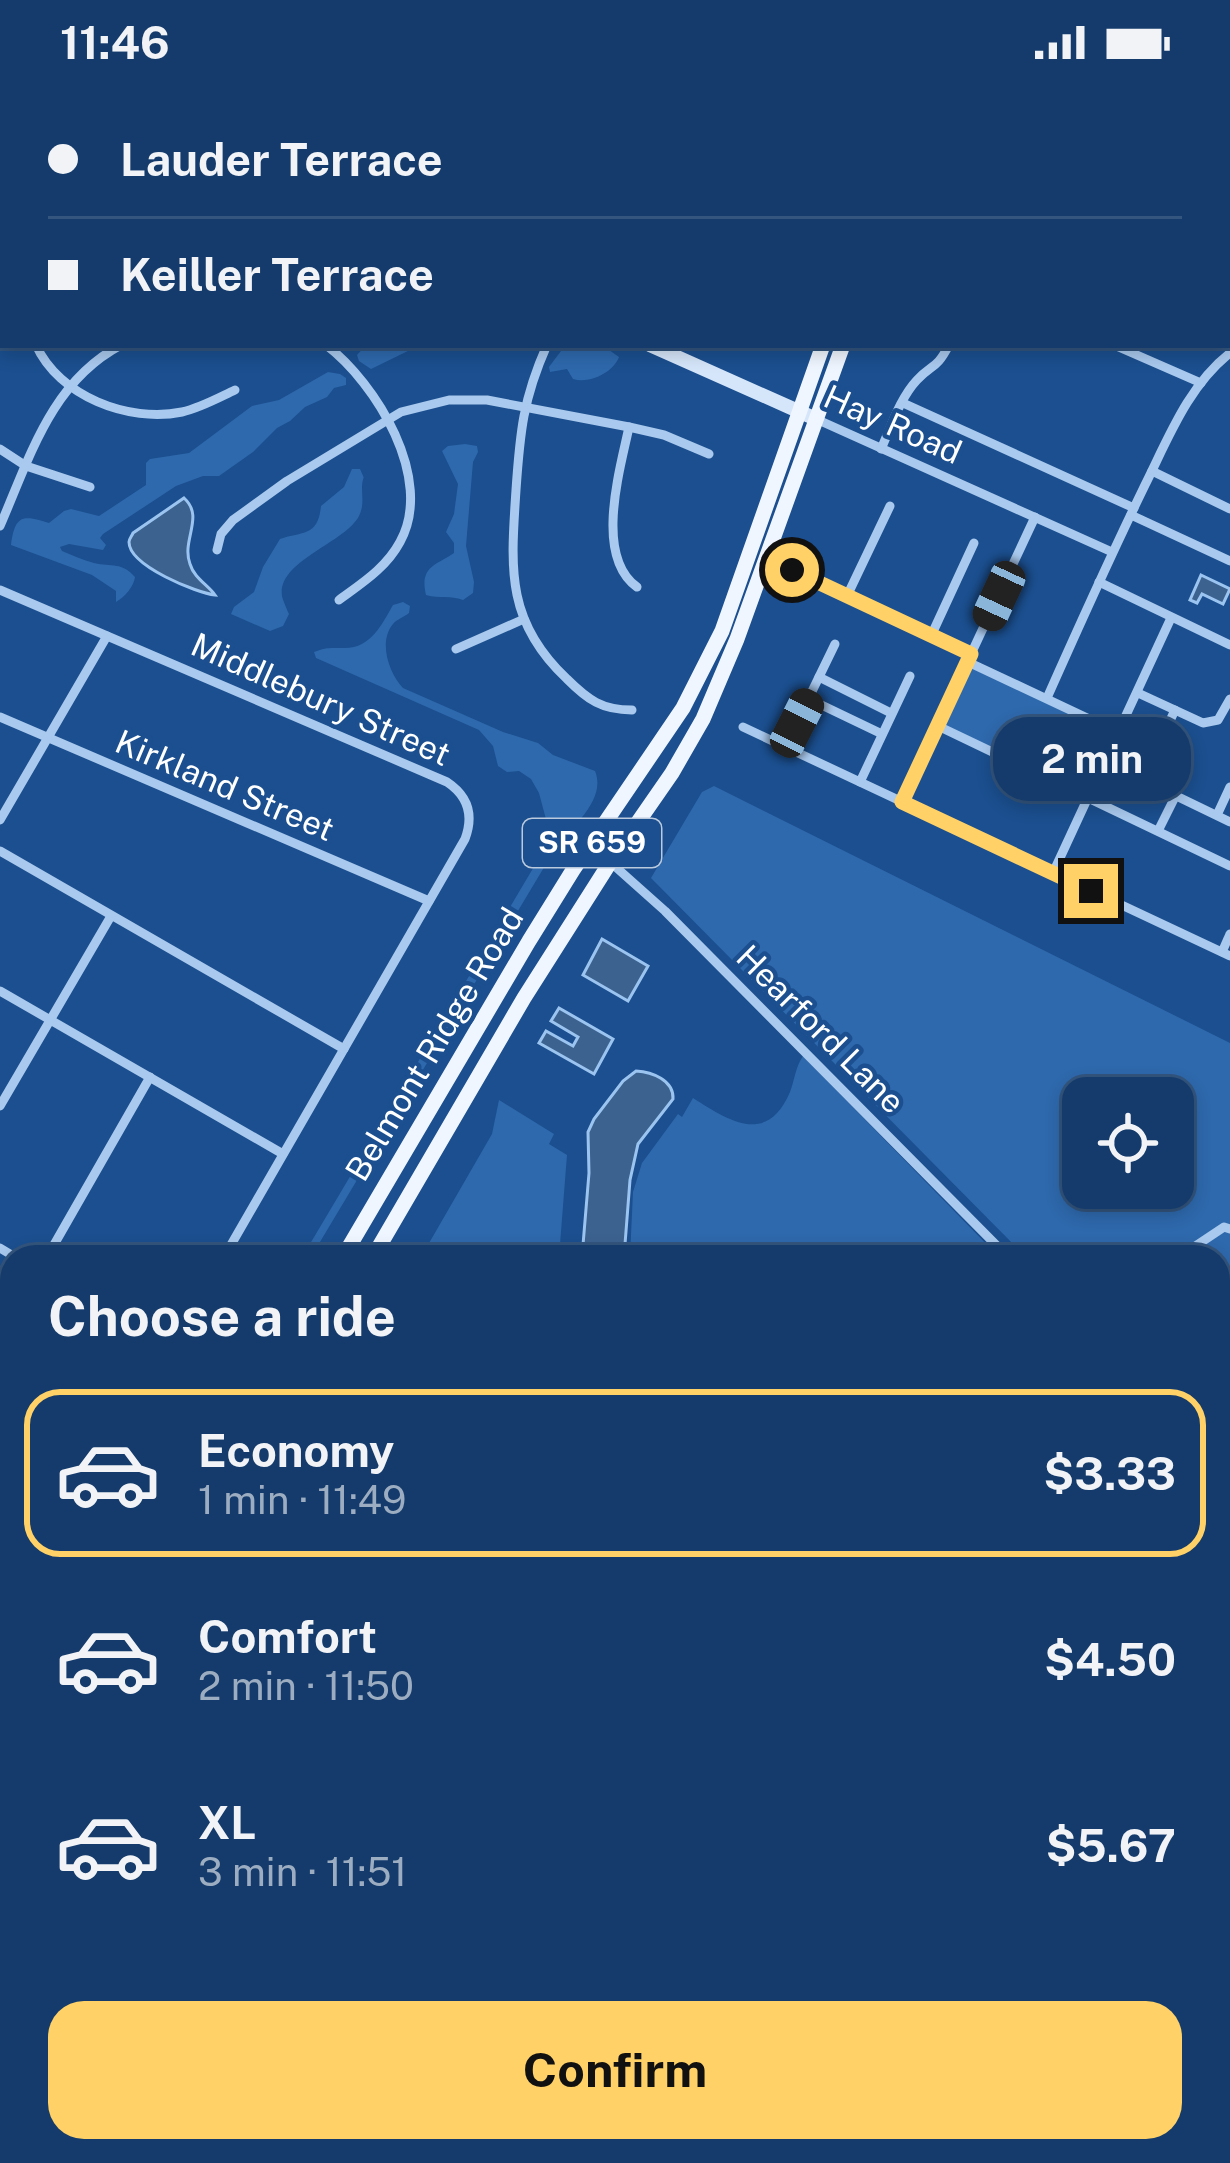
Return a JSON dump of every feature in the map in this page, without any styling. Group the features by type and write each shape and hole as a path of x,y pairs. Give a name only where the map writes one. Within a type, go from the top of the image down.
{"main road":[{"name":"Belmont Ridge Road","path":"350,1245 470,1039 591,845 670,731 708,661 822,348"},
{"name":"Belmont Ridge Road","path":"380,1245 535,981 672,773 715,697 842,348"},
{"path":"470,1039 464,1061 477,1080"}],"street":[{"path":"39,348 51,370 69,386 106,403 155,414 190,410 235,390"},
{"path":"0,526 48,415 86,368 117,348"},
{"path":"329,348 358,375 386,421 402,452 412,498 409,521 388,561 339,600"},
{"path":"546,348 524,406 513,577 524,619 548,659 586,697 613,710 632,710"},
{"name":"Hay Road","path":"657,348 1112,552"},
{"path":"881,449 918,379 940,362 947,348"},
{"path":"1121,348 1201,382"},
{"path":"1047,698 1152,471 1201,382 1230,352"},
{"path":"217,550 221,534 256,502 386,421 416,407 449,400 487,400 629,427 664,435 709,454"},
{"path":"903,403 1230,561"},
{"path":"629,427 613,530 623,575 637,587"},
{"path":"0,448 26,466 90,487"},
{"path":"1152,471 1230,509"},
{"path":"848,596 890,506"},
{"path":"902,802 1035,517"},
{"path":"931,636 974,543"},
{"path":"792,570 1119,733"},
{"path":"1099,582 1230,645"},
{"name":"Middlebury Street","path":"0,590 456,788 468,807 469,830 231,1245"},
{"path":"1053,873 1171,618"},
{"path":"455,649 524,619"},
{"path":"0,820 107,636"},
{"path":"785,747 836,644"},
{"path":"860,782 910,676"},
{"path":"819,677 891,713"},
{"path":"1138,693 1203,724 1223,716 1230,699"},
{"path":"809,699 882,734"},
{"path":"1142,779 1175,710"},
{"name":"Kirkland Street","path":"0,717 430,901"},
{"path":"938,726 1230,866"},
{"path":"743,727 1226,954 1230,934"},
{"path":"1106,762 1230,822"},
{"path":"1217,815 1230,788"},
{"path":"1158,831 1176,795"},
{"name":"Hearford Lane","path":"591,845 665,910 996,1245"},
{"path":"0,851 344,1049"},
{"path":"0,1106 111,916"},
{"path":"0,991 283,1154"},
{"path":"54,1245 150,1077"},
{"path":"1197,1245 1224,1227 1230,1228"}],"shaded area":[{"path":"363,348 525,348 412,349 371,369 357,355"},
{"path":"606,348 619,357 606,372 579,380 567,369 550,372 561,351"},
{"path":"328,372 346,378 346,385 305,407 219,476 203,476 176,486 103,534 103,550 69,544 60,547 94,563 130,572 135,577 133,584 116,602 116,591 92,575 11,545 22,519 49,523 71,509 99,516 146,485 150,459 189,453 252,406 279,400"},
{"path":"465,444 477,446 478,452 473,462 466,546 473,593 463,600 426,595 424,585 427,572 454,553 446,532 458,484 442,451"},
{"path":"352,469 360,469 364,477 359,516 290,573 283,584 289,614 283,626 270,631 231,614 254,592 280,539 313,528 321,506 344,487"},
{"path":"184,498 193,513 190,564 215,595 151,569 129,542 133,533"},
{"path":"1201,575 1230,589 1223,604 1202,594 1197,603 1190,600"},
{"path":"393,605 410,606 386,639 390,666 403,688 595,771 596,792 586,813 555,849 318,1245 309,1245 551,838 531,779 498,766 493,746 479,730 316,658 318,650 353,647 368,640"},
{"path":"968,662 1119,733 1089,798 938,726"},
{"path":"714,786 1230,1043 1230,1245 1014,1245 651,878 702,792"},
{"path":"602,939 648,966 628,1001 583,975"},
{"path":"559,1008 613,1039 594,1074 539,1043 546,1031 573,1046 578,1037 551,1021"},
{"path":"803,1056 987,1245 631,1245 633,1192 642,1163 693,1098 733,1120 759,1124 781,1109"},
{"path":"636,1071 655,1075 666,1082 673,1099 638,1144 625,1245 583,1245 588,1132 623,1081"},
{"path":"499,1100 554,1134 549,1144 567,1155 560,1245 428,1245 492,1134"}],"route":[{"path":"792,570 971,654 902,802 1091,891"}]}
